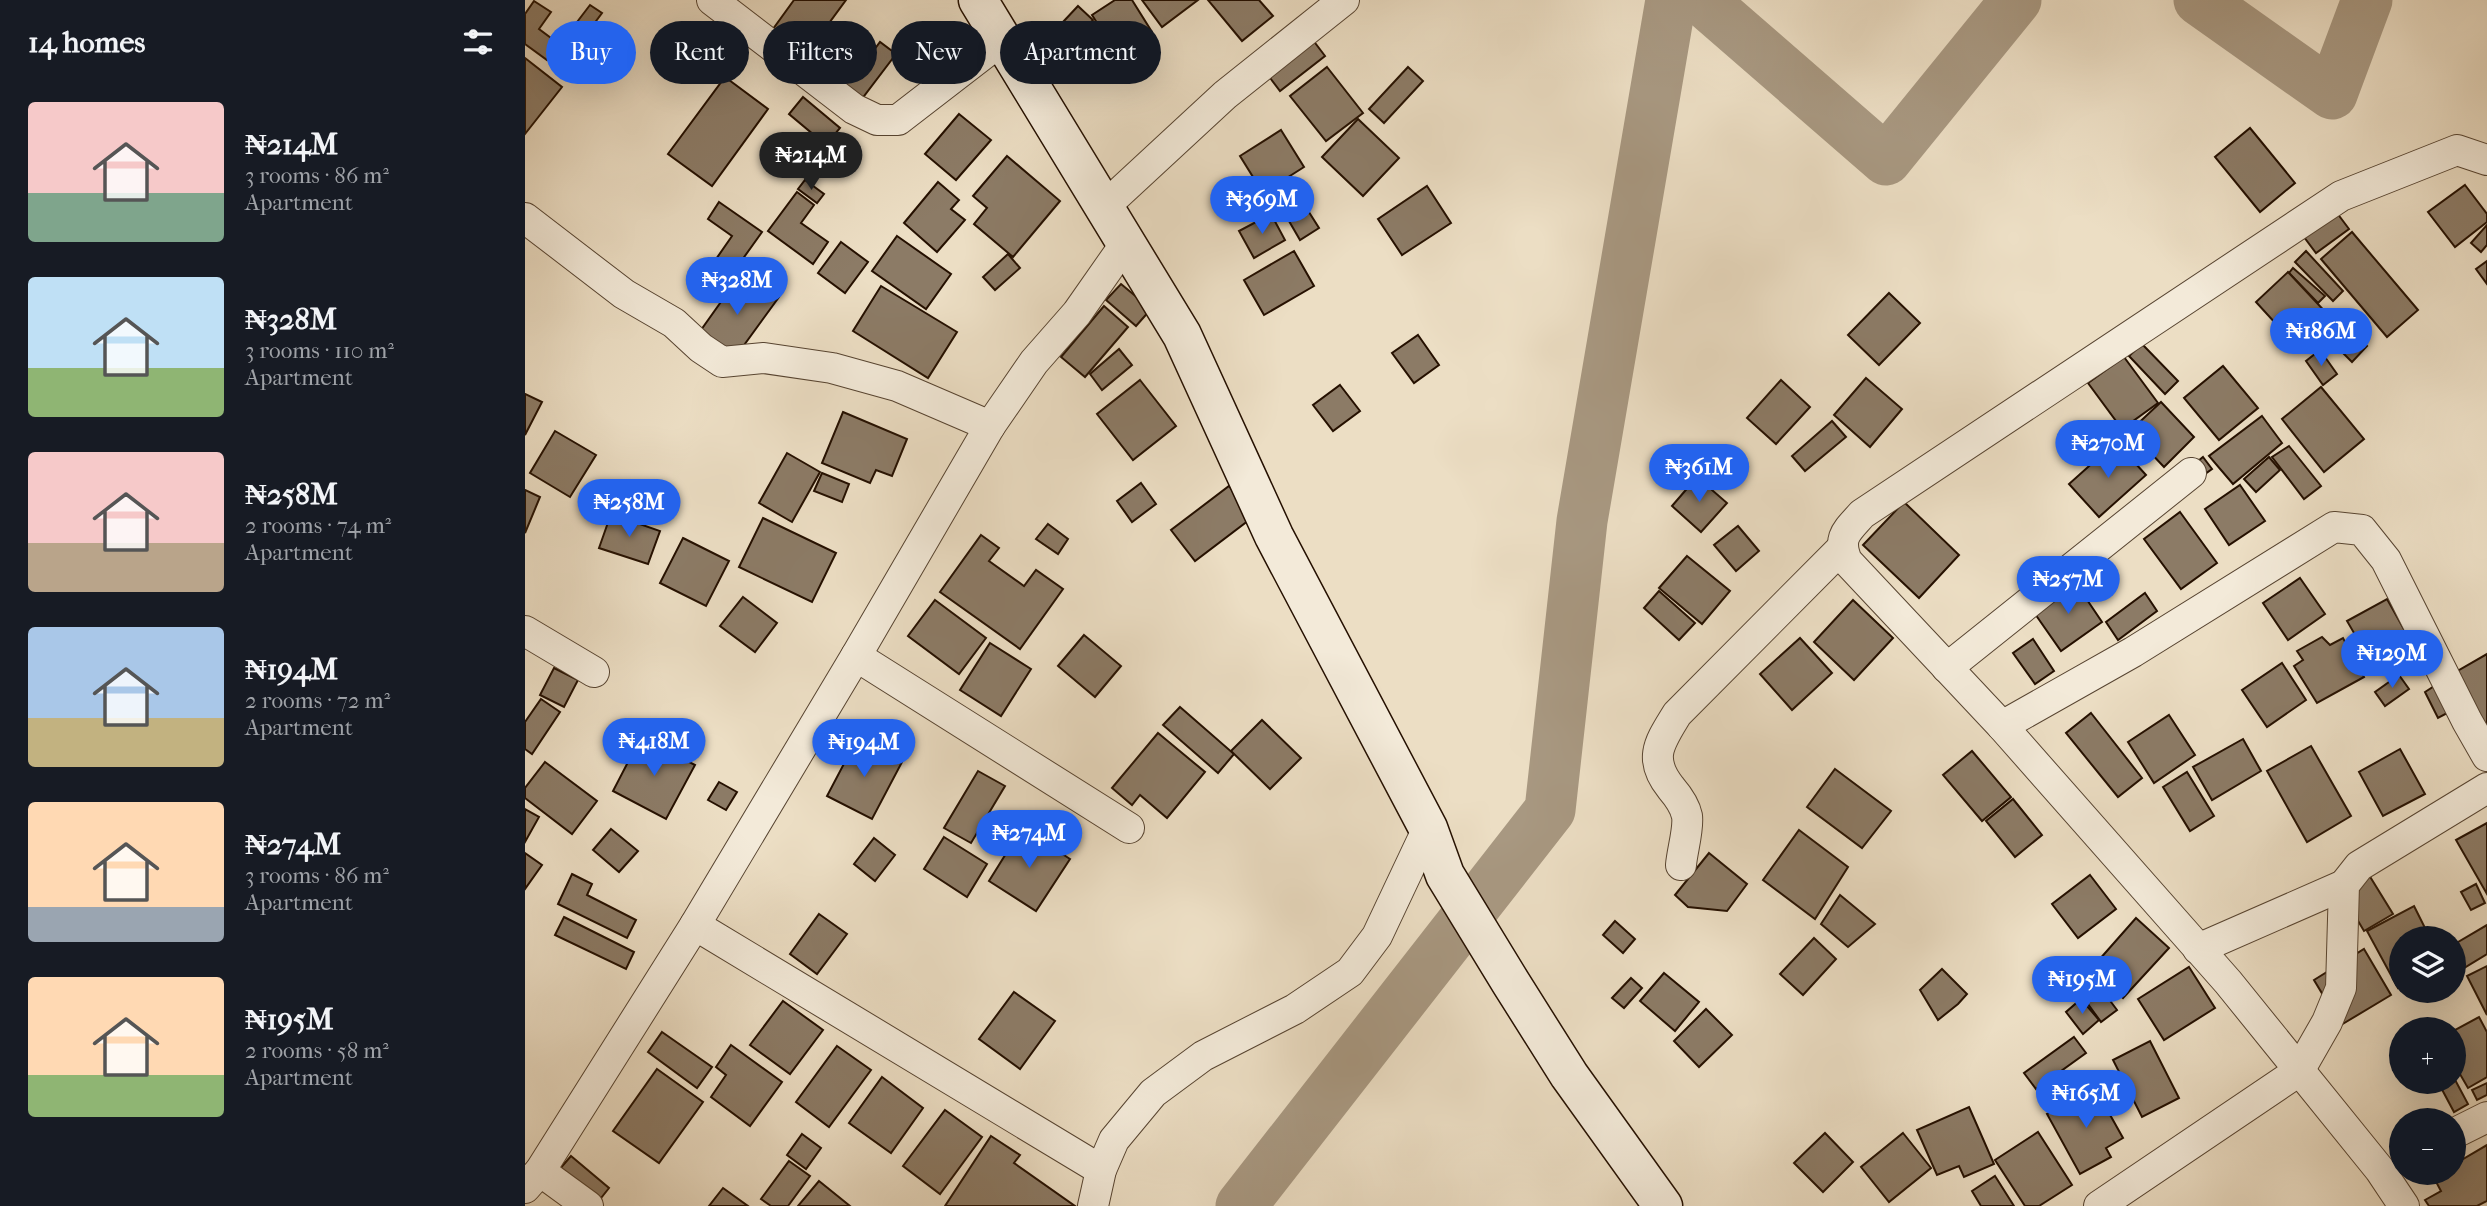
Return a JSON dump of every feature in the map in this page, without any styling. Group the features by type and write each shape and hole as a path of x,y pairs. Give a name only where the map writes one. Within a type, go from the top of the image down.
{"street":[{"path":"712,0 854,108 877,120 898,120 1000,41"},
{"path":"978,0 1000,34"},
{"path":"1104,207 1225,95 1344,0"},
{"path":"1030,84 1182,335 1274,536 1428,828 1445,874 1569,1075 1663,1206"},
{"path":"2389,1163 2299,1071 2228,982 2002,726 1847,561 1842,548 1844,534 1862,514 2341,196 2457,150 2487,160"},
{"path":"525,219 624,294 674,323 701,348 722,362 764,358 832,368 897,386 989,426"},
{"path":"589,1206 533,1180 695,925 856,656 989,426 1034,362 1077,313 1126,243"},
{"path":"1947,668 2191,473"},
{"path":"2002,726 2133,652 2335,527 2362,530 2386,560 2487,756"},
{"path":"1681,865 1687,817 1678,797 1665,781 1658,762 1658,747 1677,714 1842,548"},
{"path":"525,631 594,672"},
{"path":"856,656 1129,828"},
{"path":"2199,949 2344,885 2359,866 2487,788"},
{"path":"1093,1206 1101,1170 1114,1140 1153,1093 1203,1056 1295,1009 1350,972 1377,936 1428,828"},
{"path":"2099,1206 2299,1071 2327,1022 2341,988 2344,885"},
{"path":"695,925 1101,1170"},
{"path":"2466,1127 2487,1117"},
{"path":"2398,1185 2405,1206"}],"building":[{"path":"794,0 846,0 831,21 779,21"},
{"path":"1115,0 1132,0 1145,21 1096,21 1092,15"},
{"path":"1142,0 1198,0 1162,27 1161,21 1158,21"},
{"path":"1208,0 1259,0 1273,16 1242,41"},
{"path":"534,1 551,12 539,29 546,34 546,59 525,44 525,14"},
{"path":"590,5 602,13 596,21 578,21"},
{"path":"1078,6 1093,20 1092,21 1064,21"},
{"path":"1300,23 1325,56 1280,91 1255,58"},
{"path":"880,42 891,50 891,61 877,79 877,46"},
{"path":"525,58 546,74 546,84 558,84 562,87 525,134"},
{"path":"1327,67 1363,113 1326,141 1290,96"},
{"path":"1408,67 1423,81 1384,123 1369,109"},
{"path":"720,84 734,84 768,109 712,186 668,154"},
{"path":"839,84 873,84 861,100"},
{"path":"803,97 840,128 826,145 789,114"},
{"path":"959,114 991,140 956,180 925,154"},
{"path":"1358,119 1399,158 1363,196 1322,157"},
{"path":"2250,128 2295,183 2260,212 2215,157"},
{"path":"1281,130 1304,167 1263,193 1240,156"},
{"path":"812,140 826,149 810,172 797,162"},
{"path":"1007,156 1060,201 1013,257 974,224 987,208 973,196"},
{"path":"805,180 824,194 817,203 798,189"},
{"path":"938,182 959,200 951,209 965,220 937,252 904,223"},
{"path":"2465,185 2487,214 2487,222 2455,247 2428,212"},
{"path":"1427,186 1451,223 1402,255 1378,219"},
{"path":"797,192 814,205 801,223 828,242 813,264 768,231"},
{"path":"719,202 762,232 732,274 714,262 732,236 708,219"},
{"path":"1307,209 1319,228 1300,240 1289,221"},
{"path":"2337,213 2349,229 2316,253 2304,237"},
{"path":"1271,214 1285,240 1254,258 1239,231"},
{"path":"2487,225 2487,245 2481,252 2471,243"},
{"path":"2352,232 2418,310 2387,337 2321,259"},
{"path":"897,236 951,274 926,309 872,271"},
{"path":"841,242 868,262 845,293 818,273"},
{"path":"1294,251 1314,286 1264,315 1244,280"},
{"path":"2306,251 2343,291 2333,301 2295,262"},
{"path":"1008,254 1020,268 995,290 983,277"},
{"path":"2487,261 2487,284 2476,269"},
{"path":"2293,268 2325,296 2318,303 2289,273"},
{"path":"743,271 779,297 731,363 696,337"},
{"path":"2288,272 2331,318 2299,349 2256,302"},
{"path":"1121,284 1151,309 1136,326 1106,300"},
{"path":"881,286 957,332 928,378 853,331"},
{"path":"1889,293 1920,323 1879,365 1848,335"},
{"path":"1104,306 1128,327 1085,377 1061,357"},
{"path":"2346,324 2367,346 2352,362 2330,340"},
{"path":"1418,335 1439,365 1414,383 1392,353"},
{"path":"2142,344 2178,381 2165,394 2129,356"},
{"path":"1119,349 1132,365 1102,390 1090,374"},
{"path":"2320,350 2337,374 2323,385 2306,361"},
{"path":"2124,357 2158,403 2122,429 2088,383"},
{"path":"2223,366 2258,408 2219,440 2184,398"},
{"path":"1866,378 1902,409 1870,447 1834,415"},
{"path":"1140,380 1176,426 1133,460 1097,414"},
{"path":"1781,380 1810,407 1776,444 1747,418"},
{"path":"1340,385 1360,411 1333,431 1313,405"},
{"path":"2321,387 2364,439 2324,472 2282,419"},
{"path":"525,394 542,402 525,435"},
{"path":"2161,402 2194,437 2164,467 2130,431"},
{"path":"843,412 907,439 892,476 876,470 870,483 822,463"},
{"path":"2262,416 2282,443 2233,484 2209,456"},
{"path":"1832,421 1846,437 1805,471 1792,456"},
{"path":"555,431 596,455 570,497 530,473"},
{"path":"2116,442 2146,475 2099,517 2069,484"},
{"path":"2289,446 2321,486 2304,499 2272,457"},
{"path":"787,453 820,472 792,522 759,503"},
{"path":"2203,457 2212,469 2205,474 2197,462"},
{"path":"2269,457 2280,470 2256,492 2244,479"},
{"path":"822,473 849,484 842,502 814,491"},
{"path":"1697,477 1727,503 1701,532 1672,506"},
{"path":"1141,483 1156,504 1132,522 1117,501"},
{"path":"2240,485 2265,521 2229,545 2205,509"},
{"path":"1229,486 1253,517 1195,561 1171,530"},
{"path":"525,490 540,497 525,533"},
{"path":"1904,502 1959,555 1919,598 1863,545"},
{"path":"2180,512 2217,563 2181,589 2144,539"},
{"path":"611,514 660,531 648,564 599,548"},
{"path":"763,518 836,553 812,602 739,567"},
{"path":"1048,524 1068,539 1058,554 1036,539"},
{"path":"1738,526 1759,551 1736,571 1714,545"},
{"path":"981,535 999,548 989,561 1024,586 1036,570 1063,589 1020,649 940,592"},
{"path":"683,538 729,561 706,606 660,583"},
{"path":"1687,556 1730,591 1702,624 1659,588"},
{"path":"2300,578 2325,614 2288,640 2263,603"},
{"path":"2075,582 2102,622 2061,651 2033,611"},
{"path":"1659,591 1695,623 1679,640 1644,608"},
{"path":"2145,593 2157,611 2118,640 2106,622"},
{"path":"743,597 777,623 755,652 720,626"},
{"path":"2387,599 2414,647 2375,669 2347,621"},
{"path":"935,600 986,638 959,674 908,636"},
{"path":"1853,600 1893,638 1854,680 1814,642"},
{"path":"1084,635 1121,666 1095,697 1058,666"},
{"path":"2322,637 2330,645 2343,638 2364,677 2317,703 2294,666 2303,660 2297,651"},
{"path":"1800,638 1832,673 1792,710 1760,674"},
{"path":"2033,639 2054,671 2035,684 2013,653"},
{"path":"990,643 1031,669 1001,716 960,690"},
{"path":"2487,654 2487,733 2447,677"},
{"path":"2282,663 2306,700 2267,727 2242,690"},
{"path":"554,668 578,680 564,707 540,695"},
{"path":"2399,675 2409,689 2385,706 2375,692"},
{"path":"2436,685 2451,711 2438,718 2425,692"},
{"path":"541,699 560,712 532,754 525,749 525,722"},
{"path":"1180,707 1234,754 1218,773 1163,725"},
{"path":"2091,713 2142,778 2118,797 2066,733"},
{"path":"2169,715 2195,755 2154,783 2128,742"},
{"path":"1262,720 1301,758 1270,789 1231,751"},
{"path":"1158,733 1205,772 1167,818 1140,795 1132,805 1112,788"},
{"path":"641,737 695,765 666,819 613,791"},
{"path":"857,739 902,762 872,819 827,796"},
{"path":"2243,739 2261,771 2212,800 2193,767"},
{"path":"2311,746 2351,816 2307,842 2267,771"},
{"path":"2400,749 2425,794 2383,816 2359,772"},
{"path":"1972,751 2011,797 1982,821 1943,775"},
{"path":"545,762 597,801 572,834 525,798 525,788"},
{"path":"1835,769 1891,811 1862,848 1807,807"},
{"path":"978,771 1005,786 971,843 944,828"},
{"path":"2187,772 2214,816 2190,831 2163,787"},
{"path":"719,782 737,792 726,810 708,800"},
{"path":"2013,799 2042,835 2015,857 1986,821"},
{"path":"525,809 539,817 525,842"},
{"path":"2487,823 2487,894 2456,840"},
{"path":"1022,828 1070,859 1036,911 989,881"},
{"path":"611,829 638,851 619,872 593,850"},
{"path":"1799,830 1848,867 1815,919 1763,880"},
{"path":"944,837 987,864 967,897 924,869"},
{"path":"874,838 895,855 875,881 854,864"},
{"path":"525,853 542,865 525,889"},
{"path":"1709,853 1747,884 1727,911 1688,907 1675,895"},
{"path":"572,874 592,884 587,895 636,920 627,938 558,904"},
{"path":"2090,875 2116,909 2078,938 2052,904"},
{"path":"2369,875 2393,914 2364,931 2341,892"},
{"path":"2476,884 2485,903 2471,910 2461,892"},
{"path":"1840,895 1875,924 1848,947 1821,924"},
{"path":"2414,906 2424,926 2389,926 2389,971 2367,931"},
{"path":"819,914 847,934 817,974 790,954"},
{"path":"564,917 634,952 626,969 555,935"},
{"path":"2136,918 2169,948 2123,998 2091,969"},
{"path":"1615,921 1635,939 1623,953 1603,935"},
{"path":"2487,925 2487,954 2466,967 2466,937"},
{"path":"1814,938 1836,959 1803,995 1780,974"},
{"path":"2364,949 2389,992 2389,996 2341,1025 2314,980"},
{"path":"2487,966 2487,1015 2467,976"},
{"path":"2189,967 2215,1008 2164,1040 2138,999"},
{"path":"1942,969 1967,994 1938,1020 1920,990"},
{"path":"1664,973 1699,1002 1675,1031 1640,1001"},
{"path":"1631,978 1642,988 1624,1008 1612,998"},
{"path":"2093,978 2117,1010 2101,1022 2077,989"},
{"path":"1014,992 1055,1021 1020,1069 979,1039"},
{"path":"2081,999 2099,1020 2083,1034 2066,1012"},
{"path":"783,1001 823,1030 790,1074 750,1045"},
{"path":"1706,1009 1732,1035 1699,1067 1674,1041"},
{"path":"2479,1017 2487,1032 2487,1077 2468,1088 2466,1085 2466,1024"},
{"path":"662,1032 712,1067 697,1088 648,1052"},
{"path":"2074,1037 2086,1053 2036,1089 2024,1073"},
{"path":"2150,1041 2179,1098 2142,1117 2113,1060"},
{"path":"731,1045 782,1082 750,1126 711,1097 726,1075 716,1067"},
{"path":"837,1046 871,1070 829,1127 796,1102"},
{"path":"657,1069 703,1102 659,1163 613,1131"},
{"path":"882,1077 923,1108 891,1153 849,1123"},
{"path":"2487,1083 2487,1095 2477,1100 2472,1090"},
{"path":"2095,1088 2123,1138 2106,1148 2111,1157 2080,1174 2047,1114"},
{"path":"2444,1094 2463,1094 2468,1104 2461,1108 2452,1108"},
{"path":"1969,1107 1994,1164 1964,1177 1959,1166 1937,1175 1917,1130"},
{"path":"945,1110 982,1137 940,1194 903,1166"},
{"path":"2038,1132 2072,1185 2039,1206 2025,1206 1995,1160"},
{"path":"1825,1133 1853,1162 1823,1192 1794,1163"},
{"path":"1903,1133 1931,1168 1889,1202 1861,1167"},
{"path":"802,1134 821,1148 806,1169 787,1155"},
{"path":"991,1136 1020,1155 1014,1163 1075,1206 945,1206"},
{"path":"2487,1145 2487,1201 2477,1206 2429,1206 2425,1200 2441,1191 2438,1185 2466,1185 2466,1157"},
{"path":"571,1156 609,1188 597,1203 558,1171"},
{"path":"789,1161 810,1176 788,1206 771,1206 761,1199"},
{"path":"1995,1176 2014,1206 1981,1206 1972,1191"},
{"path":"819,1181 850,1206 798,1206"},
{"path":"723,1188 748,1206 709,1206"}],"waterway":[{"path":"1241,1206 1550,810 1582,521 1671,0"},
{"path":"1702,0 1886,160 2016,0"},
{"path":"2199,0 2332,94 2367,0"}]}
